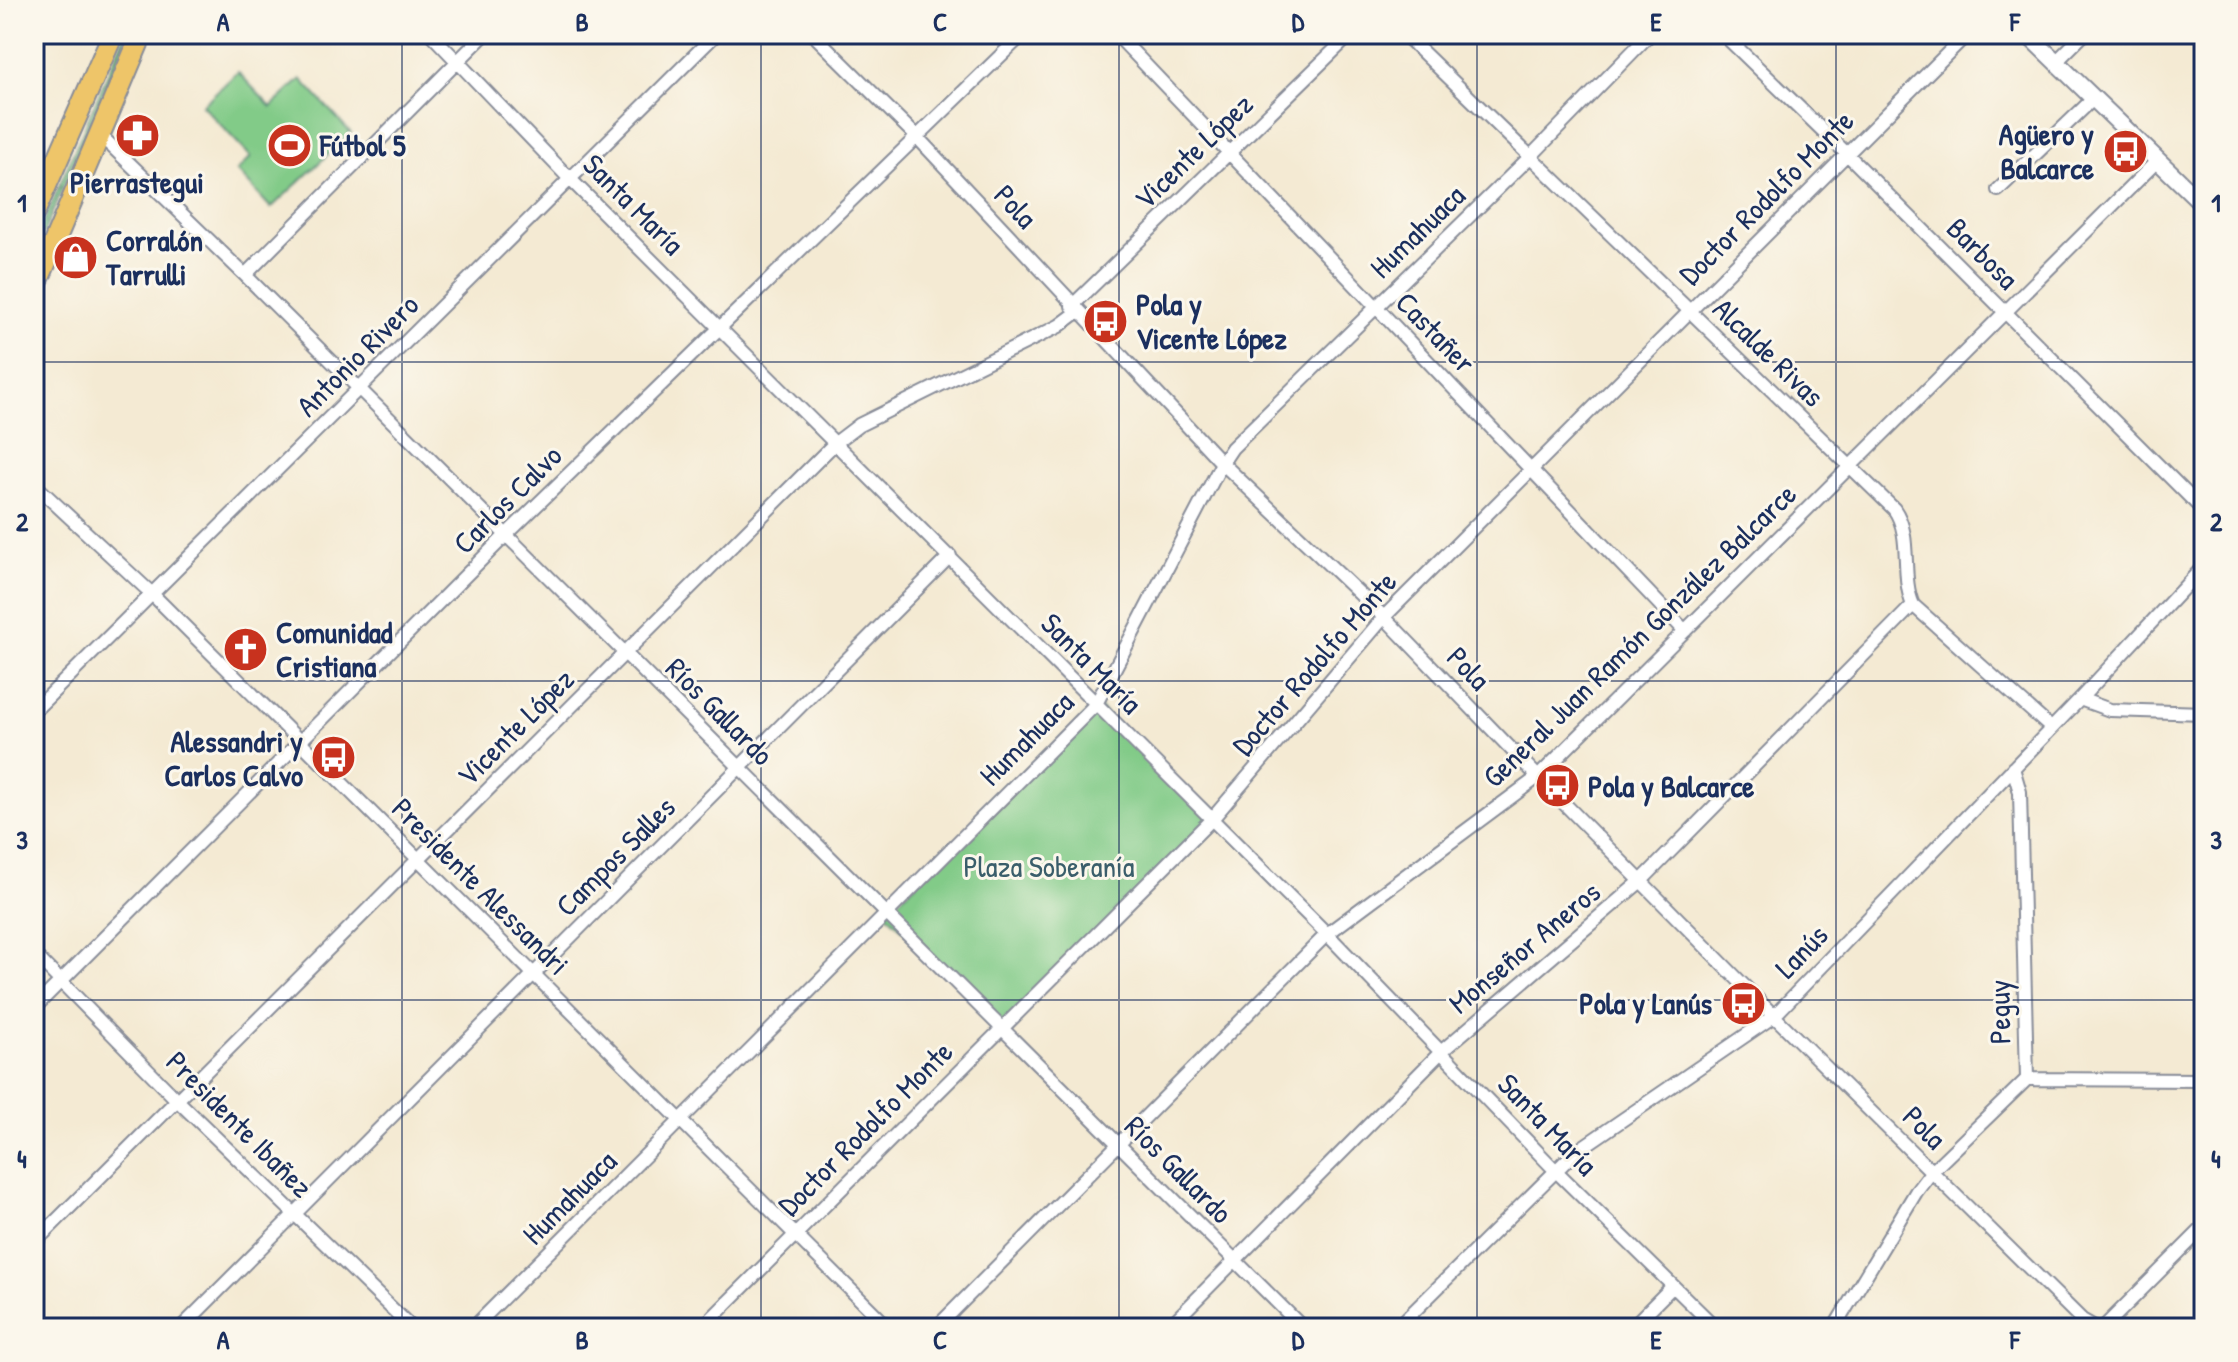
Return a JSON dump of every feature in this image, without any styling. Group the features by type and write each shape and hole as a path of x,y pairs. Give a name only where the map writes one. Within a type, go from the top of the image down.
{"main road":[{"path":"34,213 113,34"},
{"path":"34,290 142,34"}],"street":[{"name":"Santa María","path":"431,34 570,179 950,556 1327,934 1556,1171 1716,1328"},
{"path":"245,275 485,34"},
{"name":"Antonio Rivero","path":"34,711 716,34"},
{"name":"Pola","path":"813,34 917,137 1222,463 1384,617 1774,1016 2082,1320 2096,1328"},
{"name":"Carlos Calvo","path":"34,1008 507,534 1023,34"},
{"name":"Castañer","path":"1116,34 1685,631"},
{"name":"Vicente López","path":"34,1243 834,444 859,425 1059,326 1228,153 1351,34"},
{"name":"Alcalde Rivas","path":"1404,34 1899,516 1908,594 1913,605"},
{"name":"Humahuaca","path":"473,1328 1096,704 1232,448 1530,157 1650,34"},
{"name":"Barbosa","path":"1723,34 2204,511"},
{"name":"Doctor Rodolfo Monte","path":"702,1328 1212,819 1384,617 1967,34"},
{"path":"2027,34 2204,205"},
{"path":"2056,62 2084,34"},
{"path":"1998,190 2093,99"},
{"name":"Ríos Gallardo","path":"99,134 507,534 1303,1328"},
{"name":"General Juan Ramón González Balcarce","path":"936,1328 1327,934 1538,777 2157,161"},
{"name":"Presidente Alessandri","path":"34,484 151,593 889,1328"},
{"name":"Campos Salles","path":"181,1328 950,556"},
{"name":"Lanús","path":"1397,1328 1574,1153 1774,1016 2204,566"},
{"path":"1913,605 2051,728"},
{"name":"Monseñor Aneros","path":"1168,1328 1442,1051 1641,881 1913,605"},
{"path":"2080,699 2110,710 2204,713"},
{"name":"Peguy","path":"2013,768 2020,792 2027,1079 2204,1080"},
{"name":"Presidente Ibañez","path":"34,954 176,1099 412,1328"},
{"path":"1834,1328 1916,1192 1932,1171 2027,1079"},
{"path":"2103,1328 2204,1227"},
{"path":"1631,1328 1673,1286"}],"green space":[{"path":"125,34 129,34 34,255 34,244"},
{"name":"Fútbol 5","path":"238,72 271,107 301,79 351,133 271,208 237,171 251,157 202,105"},
{"name":"Plaza Soberanía","path":"1096,704 1212,819 1003,1027 886,913"}],"place":[{"name":"Pierrastegui","path":"137,136"},
{"name":"Fútbol 5","path":"289,145"},
{"name":"Agüero y Balcarce","path":"2125,151"},
{"name":"Corralón Tarrulli","path":"75,257"},
{"name":"Pola y Vicente López","path":"1105,321"},
{"name":"Comunidad Cristiana","path":"245,649"},
{"name":"Alessandri y Carlos Calvo","path":"334,758"},
{"name":"Pola y Balcarce","path":"1557,786"},
{"name":"Pola y Lanús","path":"1743,1003"}]}
